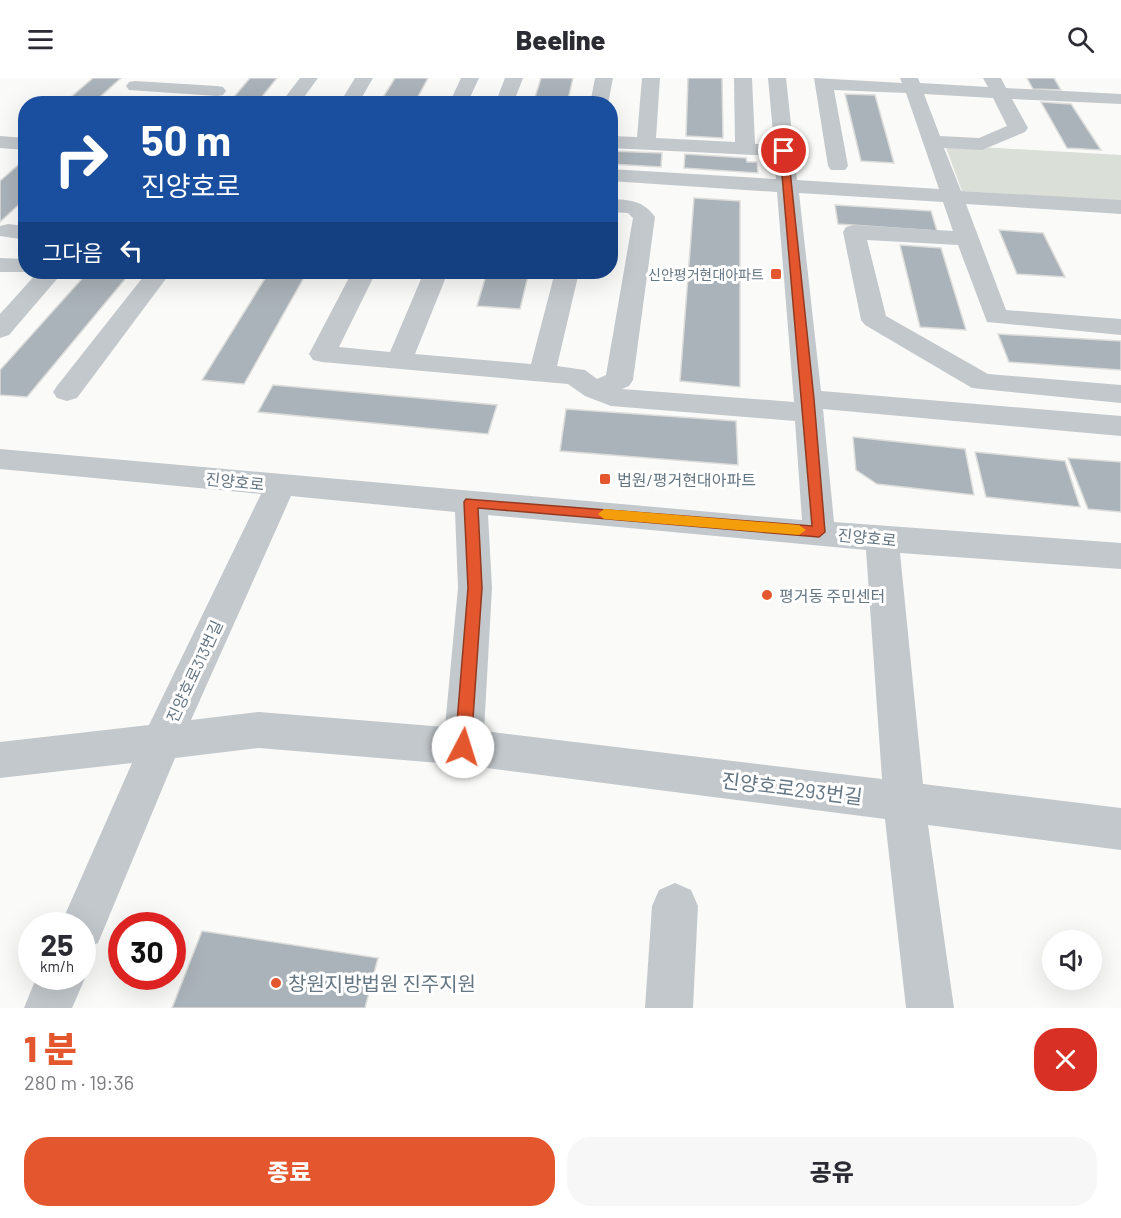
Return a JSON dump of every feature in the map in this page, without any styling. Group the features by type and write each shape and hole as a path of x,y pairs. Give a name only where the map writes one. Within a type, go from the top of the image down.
{"street":[{"path":"296,96 309,78"},
{"path":"353,96 364,78"},
{"path":"462,96 470,78"},
{"path":"507,96 514,78"},
{"path":"601,96 604,78"},
{"path":"646,144 651,78"},
{"path":"743,78 745,149"},
{"path":"777,78 819,532"},
{"path":"1100,78 1119,101"},
{"path":"838,166 824,81 996,85 1119,101"},
{"path":"911,83 996,317 1121,327"},
{"path":"140,85 217,91"},
{"path":"933,141 964,134 982,144 1018,128 996,85"},
{"path":"0,142 18,143"},
{"path":"618,142 784,151"},
{"path":"618,175 1121,207"},
{"path":"595,390 619,380 644,217 634,207 618,206"},
{"path":"968,239 854,232 874,320 982,382 1121,394"},
{"path":"0,265 18,266"},
{"path":"0,330 45,279"},
{"path":"66,392 154,279"},
{"path":"360,279 322,354 575,376 595,390 611,397 809,406 1121,426"},
{"path":"399,361 433,279"},
{"path":"542,373 565,279"},
{"path":"0,299 26,300"},
{"name":"진양호로","path":"4,463 882,539 1121,556"},
{"name":"진양호로313번길","path":"0,760 162,740 280,486"},
{"path":"463,747 475,588 471,502"},
{"path":"882,539 904,802 930,1008"},
{"name":"진양호로293번길","path":"162,740 258,730 463,747 1121,829"},
{"path":"88,912 162,740"},
{"path":"669,1008 675,906"},
{"path":"48,1008 56,990"}],"shaded area":[{"path":"945,145 1121,155 1121,201 962,191"}],"building":[{"path":"93,78 121,78 101,96 72,96"},
{"path":"250,78 277,78 262,96 235,96"},
{"path":"395,78 428,78 418,96 384,96"},
{"path":"541,78 573,78 569,96 535,96"},
{"path":"688,78 722,78 723,138 686,136"},
{"path":"1027,78 1054,78 1061,90 1033,89"},
{"path":"845,94 875,95 894,163 861,161"},
{"path":"1041,102 1071,104 1101,150 1067,148"},
{"path":"618,151 662,153 661,167 618,164"},
{"path":"685,154 746,158 747,162 757,162 758,173 684,168"},
{"path":"18,165 18,205 0,222 0,181"},
{"path":"694,198 740,201 740,387 680,381"},
{"path":"835,205 931,211 937,231 838,224"},
{"path":"999,230 1043,233 1065,277 1017,274"},
{"path":"900,245 941,248 966,330 920,327"},
{"path":"82,279 125,279 27,397 0,395 0,370"},
{"path":"265,279 303,279 244,384 202,380"},
{"path":"485,279 527,279 520,309 477,306"},
{"path":"998,334 1121,341 1121,370 1009,362"},
{"path":"273,385 497,405 488,434 258,412"},
{"path":"566,409 736,421 738,465 560,451"},
{"path":"853,437 965,449 974,495 877,484 856,470"},
{"path":"975,452 1065,461 1080,507 986,497"},
{"path":"1068,458 1121,462 1121,512 1088,509"},
{"name":"창원지방법원 진주지원","path":"202,931 378,958 365,1008 172,1008 179,990 186,990 186,972"}],"slow traffic":[{"path":"604,514 799,530"}],"place":[{"name":"신안평거현대아파트","path":"776,274"},
{"name":"법원/평거현대아파트","path":"605,479"},
{"name":"평거동 주민센터","path":"767,595"},
{"name":"창원지방법원 진주지원","path":"276,983"}],"route":[{"path":"463,747 475,588 471,502 819,532 784,151"}]}
